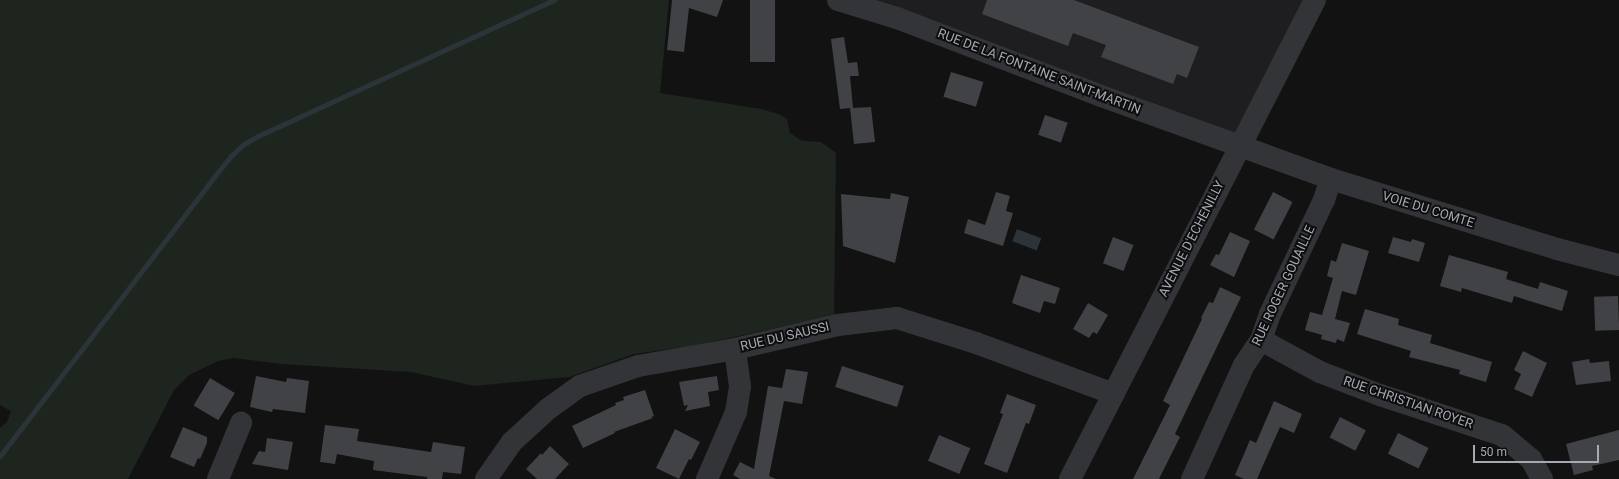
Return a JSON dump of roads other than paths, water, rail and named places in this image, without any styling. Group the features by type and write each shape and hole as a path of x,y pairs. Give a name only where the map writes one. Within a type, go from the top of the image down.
{"street":[{"name":"RUE DE LA FONTAINE SAINT-MARTIN","path":"838,0 882,6 1101,96 1240,146"},
{"name":"AVENUE D'ECHENILLY","path":"1070,479 1315,0"},
{"name":"VOIE DU COMTE","path":"1240,146 1331,179 1557,249 1619,265"},
{"name":"RUE ROGER GOUAILLE","path":"1192,479 1244,365 1261,340 1270,314 1324,200 1331,179"},
{"name":"RUE DU SAUSSI","path":"486,479 512,442 548,409 580,386 638,366 735,349 838,325 897,318 976,343 1114,394"},
{"name":"RUE CHRISTIAN ROYER","path":"1261,340 1320,372 1380,396 1502,435 1531,460 1542,479"},
{"path":"707,479 736,412 740,386 735,349"},
{"path":"218,479 241,423"}],"waterway":[{"path":"0,456 218,172 232,155 244,144 258,136 554,0"}]}
